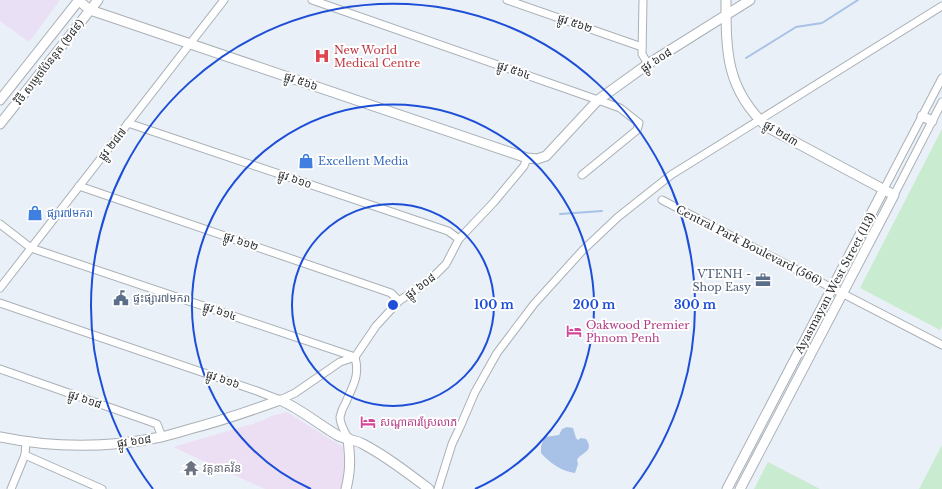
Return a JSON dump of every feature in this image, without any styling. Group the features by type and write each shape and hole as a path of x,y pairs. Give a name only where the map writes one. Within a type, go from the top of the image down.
{"street":[{"name":"វិថី សម្តេចប៉ែននុត (២៨៩)","path":"2,98 78,0"},
{"name":"ផ្លូវ ៥៦៦","path":"78,0 90,10 527,158"},
{"name":"វិថី សម្តេចប៉ែននុត (២៨៩)","path":"0,124 98,0"},
{"name":"ផ្លូវ ២៨៧","path":"0,288 224,0"},
{"name":"ផ្លូវ ៥៦៤","path":"312,0 620,108 639,123 636,130 582,175"},
{"name":"ផ្លូវ ៥៦២","path":"507,0 642,47"},
{"path":"643,0 642,54 648,64"},
{"name":"ផ្លូវ ២៨៣","path":"726,0 726,46 730,66 738,90 759,119 767,127 894,195"},
{"name":"ផ្លូវ ៦០៨","path":"0,437 26,442 67,445 100,445 129,442 162,437 226,419 280,400 294,393 340,362 355,357 376,326 400,301 431,279 446,264 459,240 524,166 527,158 537,159 546,156 598,100 648,64 750,0"},
{"path":"438,489 452,444 475,392 497,353 534,304 582,251 618,217 671,175 942,6"},
{"name":"Ayasmayan West Street (113)","path":"727,489 942,78"},
{"path":"2,98 15,106"},
{"name":"Ayasmayan West Street (113)","path":"740,489 942,102"},
{"path":"922,116 932,121"},
{"name":"ផ្លូវ ៦១០","path":"128,123 448,230 459,240"},
{"name":"ផ្លូវ ៦១២","path":"79,186 391,293 400,301"},
{"name":"Central Park Boulevard (566)","path":"662,200 942,345"},
{"name":"ផ្លូវ ៦១៤","path":"0,224 32,248 355,357"},
{"name":"ផ្លូវ ៦១៦","path":"0,303 257,391 292,405 339,436 363,444 429,489"},
{"path":"798,353 808,359"},
{"path":"346,489 350,467 348,438 341,424 340,417 357,377 358,367 355,357"},
{"name":"ផ្លូវ ៦១៨","path":"0,369 157,424 162,437"},
{"path":"11,489 25,455 26,442"},
{"path":"25,455 102,489"}],"shaded area":[{"path":"0,0 60,0 29,42 0,21"},
{"path":"287,412 344,447 343,455 347,466 341,489 265,489 173,447 262,421 271,416"}],"green space":[{"path":"942,129 942,327 940,330 860,288"},
{"path":"942,445 942,489 919,489"},
{"path":"768,462 820,489 754,489"}],"water":[{"path":"567,427 573,428 578,440 581,438 586,439 589,447 577,460 578,464 575,473 556,466 541,453 541,446 545,437 559,435 562,429"}],"waterway":[{"path":"746,58 796,27 822,23 858,0"},
{"path":"560,214 602,211"}],"place":[{"name":"New World Medical Centre","path":"322,56"},
{"name":"Excellent Media","path":"306,161"},
{"name":"ផ្សារ៧មករា","path":"35,213"},
{"name":"VTENH - Shop Easy","path":"763,280"},
{"name":"ផ្ទះផ្សារ៧មករា","path":"121,298"},
{"name":"Oakwood Premier Phnom Penh","path":"574,331"},
{"name":"សណ្ឋាគារស្រែលាភ","path":"368,422"},
{"name":"វត្តនាគវ័ន","path":"191,468"}]}
